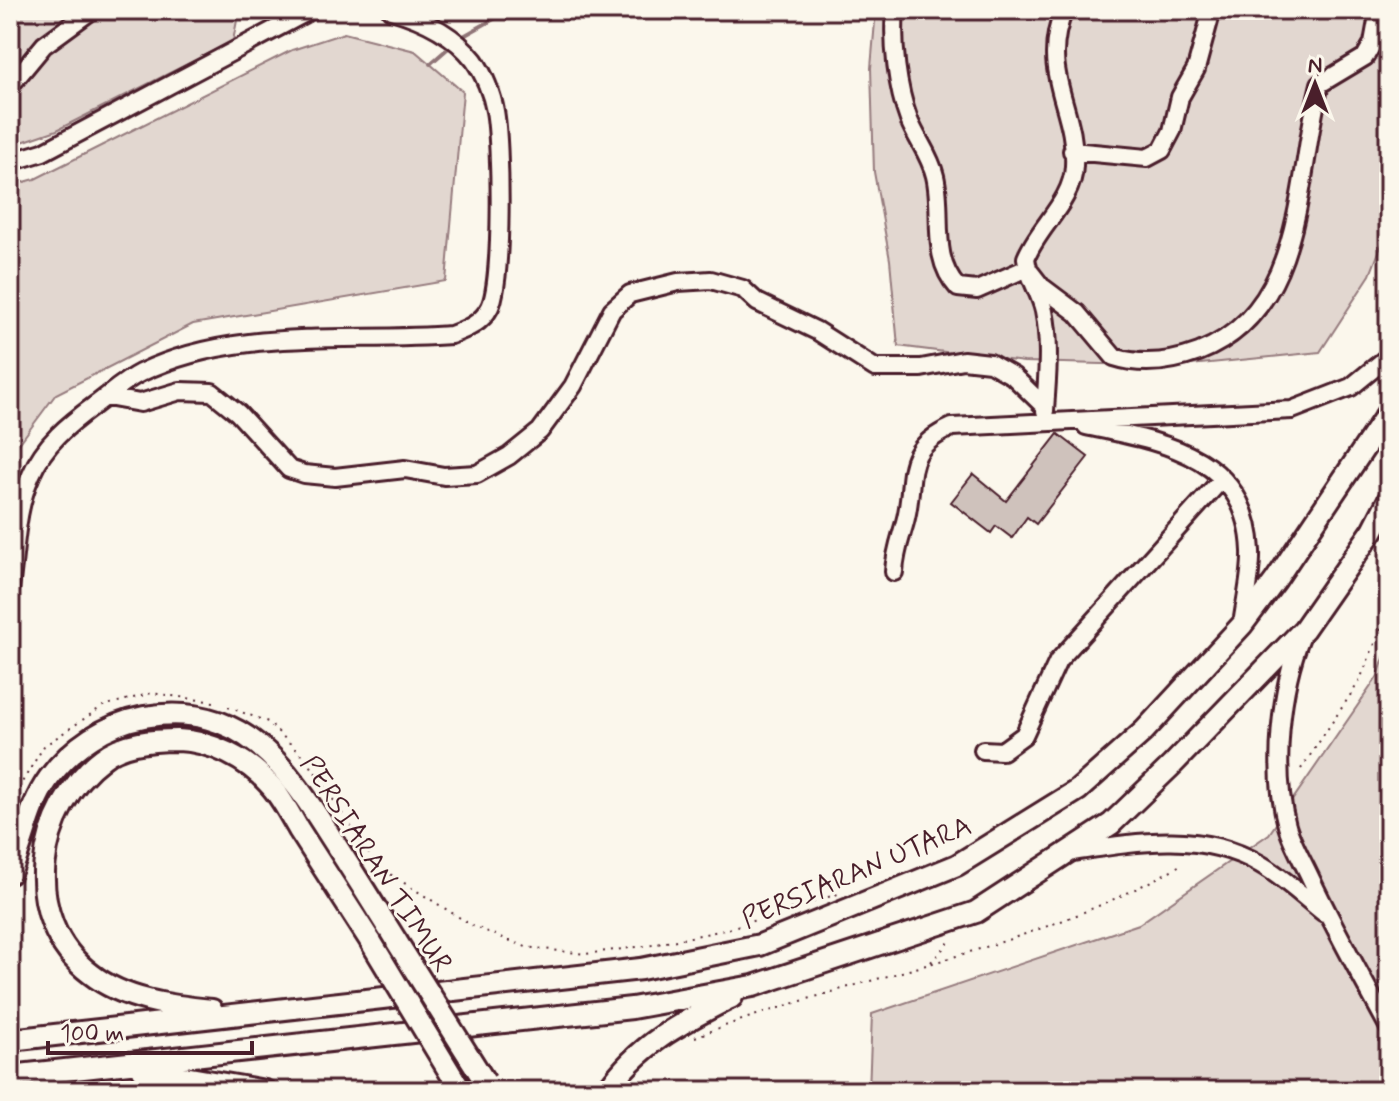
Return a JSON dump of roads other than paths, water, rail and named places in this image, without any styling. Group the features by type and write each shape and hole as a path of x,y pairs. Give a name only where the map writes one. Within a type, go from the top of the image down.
{"main road":[{"name":"PERSIARAN UTARA","path":"10,1040 641,969 760,945 957,865 1078,790 1144,731 1242,625 1312,530 1389,411"},
{"path":"10,1076 632,1008 753,986 838,961 976,912 1111,824 1304,629 1373,530 1389,499"},
{"name":"PERSIARAN TIMUR","path":"10,873 33,805 49,778 69,755 88,741 129,720 186,714 252,738 293,777 487,1087"},
{"name":"PERSIARAN TIMUR","path":"250,1014 150,1001 91,974 69,952 55,926 43,873 45,846 65,799 104,756 132,745 162,740 196,741 232,755 269,784 460,1088"},
{"path":"607,1091 638,1052 672,1028 753,986"},
{"path":"105,1066 189,1076 265,1091"}],"street":[{"path":"10,86 44,45 92,10"},
{"path":"10,162 43,152 311,10"},
{"path":"10,588 19,508 31,474 47,445 138,374 205,350 244,342 451,335 470,327 489,307 499,262 495,112 488,86 474,61 451,37 418,18 391,10"},
{"path":"895,10 894,48 909,120 927,152 936,179 945,270 958,288 977,290 1027,268"},
{"path":"1045,415 1050,351 1043,309 1027,268 1031,245 1068,190 1075,165 1053,50 1064,10"},
{"path":"1072,151 1147,158 1162,150 1172,131 1180,97 1196,69 1212,10"},
{"path":"1027,268 1041,286 1077,313 1114,357 1164,362 1212,346 1236,333 1253,314 1281,271 1298,209 1320,84 1365,57 1373,43 1379,10"},
{"path":"107,397 140,403 180,391 212,392 238,413 289,469 304,474 335,477 405,469 444,476 477,474 509,456 540,431 573,386 612,310 630,294 678,282 711,280 743,289 757,302 817,331 875,368 921,368 963,360 990,363 1013,376 1045,415"},
{"path":"1063,421 1292,410 1351,387 1389,356"},
{"path":"894,572 896,544 905,521 907,488 916,457 931,437 952,427 1045,415 1173,445 1199,458 1222,479 1242,510 1248,530 1251,553 1242,625"},
{"path":"983,750 1002,751 1015,744 1030,725 1058,661 1222,479"},
{"path":"1304,629 1288,674 1282,719 1282,805 1288,830 1329,917 1389,1028"},
{"path":"1072,852 1127,844 1199,841 1232,850 1262,865 1329,917"}],"waterway":[{"path":"460,38 510,10"},
{"path":"430,64 453,44"}]}
